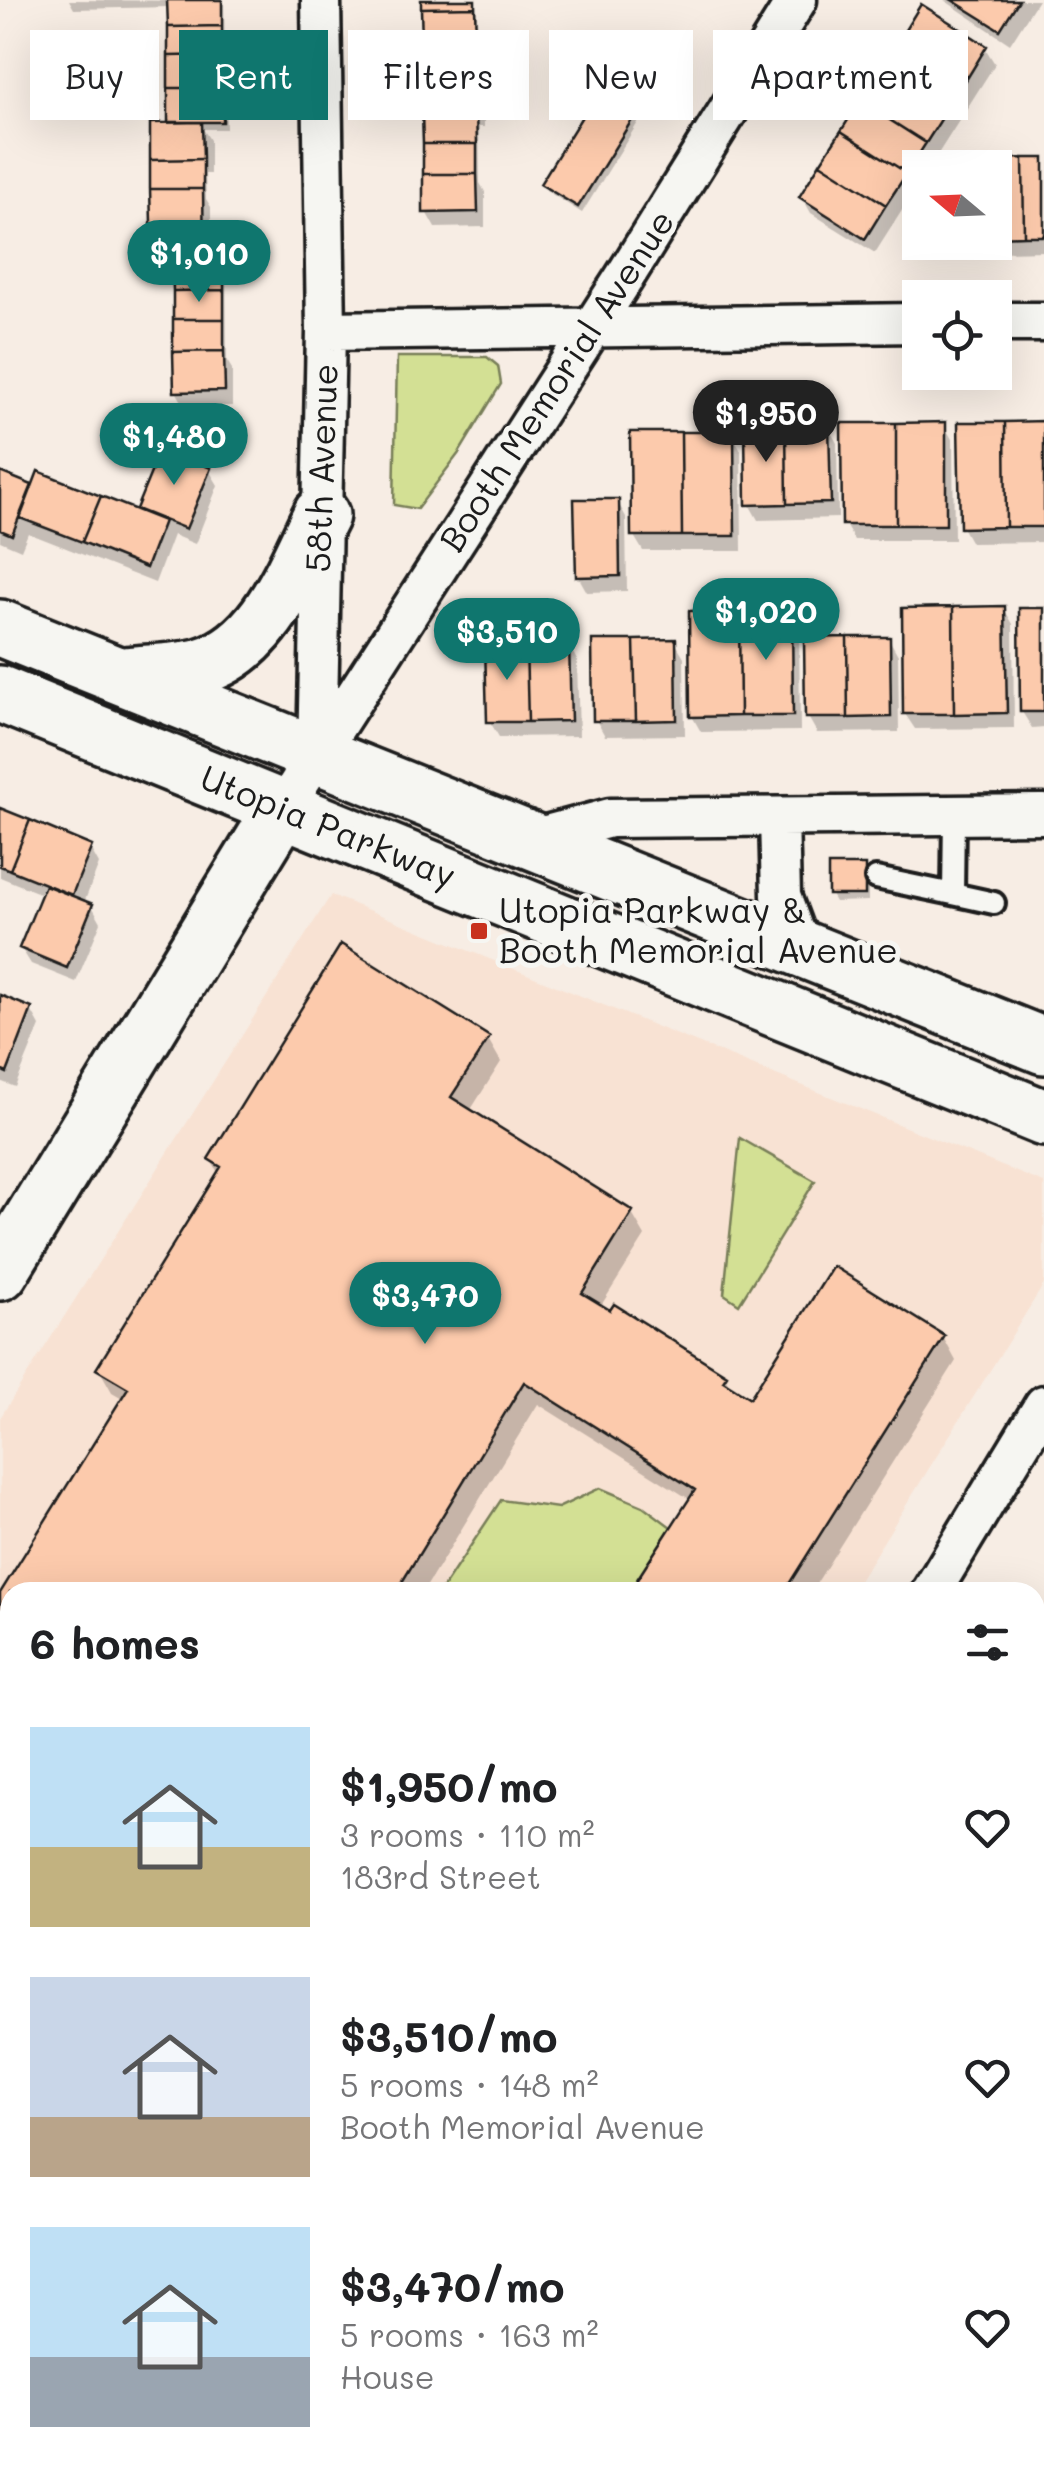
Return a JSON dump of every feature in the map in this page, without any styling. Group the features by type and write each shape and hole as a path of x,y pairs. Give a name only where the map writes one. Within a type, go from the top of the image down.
{"main road":[{"path":"118,676 203,666 236,648 259,627 321,515"},
{"name":"Utopia Parkway","path":"0,628 1044,1046"},
{"name":"Utopia Parkway","path":"0,694 1044,1118"},
{"name":"Booth Memorial Avenue","path":"6,1250 283,808"}],"street":[{"name":"58th Avenue","path":"317,756 326,331 321,0"},
{"name":"Booth Memorial Avenue","path":"283,808 797,0"},
{"path":"1012,322 1044,322"},
{"path":"326,331 902,323"},
{"path":"532,839 610,818 1044,814"},
{"path":"779,818 781,896 802,950"},
{"path":"937,1582 1044,1405"}],"lane":[{"path":"953,894 954,816"},
{"path":"876,878 994,903"}],"shaded area":[{"path":"331,895 1044,1183 1044,1284 858,1582 0,1582 0,1418"}],"green space":[{"path":"397,357 487,357 498,366 501,384 459,453 417,509 394,505"},
{"path":"740,1138 815,1181 739,1304 724,1294"},
{"path":"600,1488 643,1506 671,1527 635,1582 447,1582 501,1500 558,1508"}],"building":[{"path":"167,0 222,0 222,26 168,27"},
{"path":"421,0 475,0 475,7 421,8"},
{"path":"952,0 1019,0 1000,30"},
{"path":"921,4 962,30 905,30"},
{"path":"475,7 476,30 422,30 421,8"},
{"path":"222,26 222,30 179,30 179,56 168,56 168,27"},
{"path":"968,34 987,46 968,77"},
{"path":"168,56 179,56 179,88 168,88"},
{"path":"168,88 179,88 179,120 223,120 223,122 168,122"},
{"path":"422,120 476,120 477,144 423,144"},
{"path":"580,120 632,120 578,207 540,184"},
{"path":"848,120 890,120 926,143 922,150 902,150 902,170 841,131"},
{"path":"890,120 941,120 926,143"},
{"path":"202,122 203,159 150,160 150,123"},
{"path":"841,131 902,170 902,181 886,205 820,163"},
{"path":"423,144 477,144 477,174 423,174"},
{"path":"1012,158 1023,158 1024,236 1012,236"},
{"path":"1023,158 1044,158 1044,236 1024,236"},
{"path":"203,159 203,189 150,189 150,160"},
{"path":"820,163 886,205 865,239 799,197"},
{"path":"423,174 477,174 478,212 423,213"},
{"path":"150,189 203,189 204,255 152,256"},
{"path":"224,255 224,290 173,291 172,256"},
{"path":"224,290 224,319 173,319 173,291"},
{"path":"173,319 224,319 224,351 173,352"},
{"path":"224,351 225,391 174,392 173,352"},
{"path":"1044,421 1044,527 1006,527 1005,422"},
{"path":"946,422 946,525 896,525 896,423"},
{"path":"958,422 1005,422 1006,527 960,528"},
{"path":"841,423 896,423 896,525 842,525"},
{"path":"786,425 787,504 746,505 745,426"},
{"path":"786,425 829,425 831,503 787,504"},
{"path":"630,432 681,432 682,536 631,536"},
{"path":"681,432 734,432 735,536 682,536"},
{"path":"161,448 211,468 186,529 136,509"},
{"path":"38,471 101,496 82,542 20,518"},
{"path":"0,472 32,485 12,535 0,530"},
{"path":"101,496 164,521 146,568 82,542"},
{"path":"574,499 619,499 620,576 576,577"},
{"path":"1005,606 1007,713 954,714 953,607"},
{"path":"953,607 954,714 903,714 902,608"},
{"path":"1019,608 1044,608 1044,712 1020,712"},
{"path":"739,610 740,716 690,717 689,611"},
{"path":"739,610 792,610 793,716 740,716"},
{"path":"847,637 848,718 805,718 804,638"},
{"path":"847,637 890,637 891,717 848,718"},
{"path":"676,639 677,720 636,721 634,640"},
{"path":"592,640 634,640 636,721 593,721"},
{"path":"569,642 571,721 528,722 526,643"},
{"path":"526,643 528,722 487,722 485,644"},
{"path":"0,808 30,820 10,870 0,866"},
{"path":"30,820 92,846 72,895 10,870"},
{"path":"828,865 865,865 865,895 828,895"},
{"path":"45,885 93,904 67,968 19,948"},
{"path":"341,944 490,1037 451,1097 633,1211 582,1293 610,1310 614,1304 727,1375 723,1381 750,1398 833,1266 945,1336 790,1582 635,1582 695,1490 524,1382 402,1582 7,1582 128,1388 96,1369 221,1167 208,1159"},
{"path":"0,995 32,1008 7,1073 0,1070"}],"place":[{"name":"Utopia Parkway & Booth Memorial Avenue","path":"479,931"}]}
